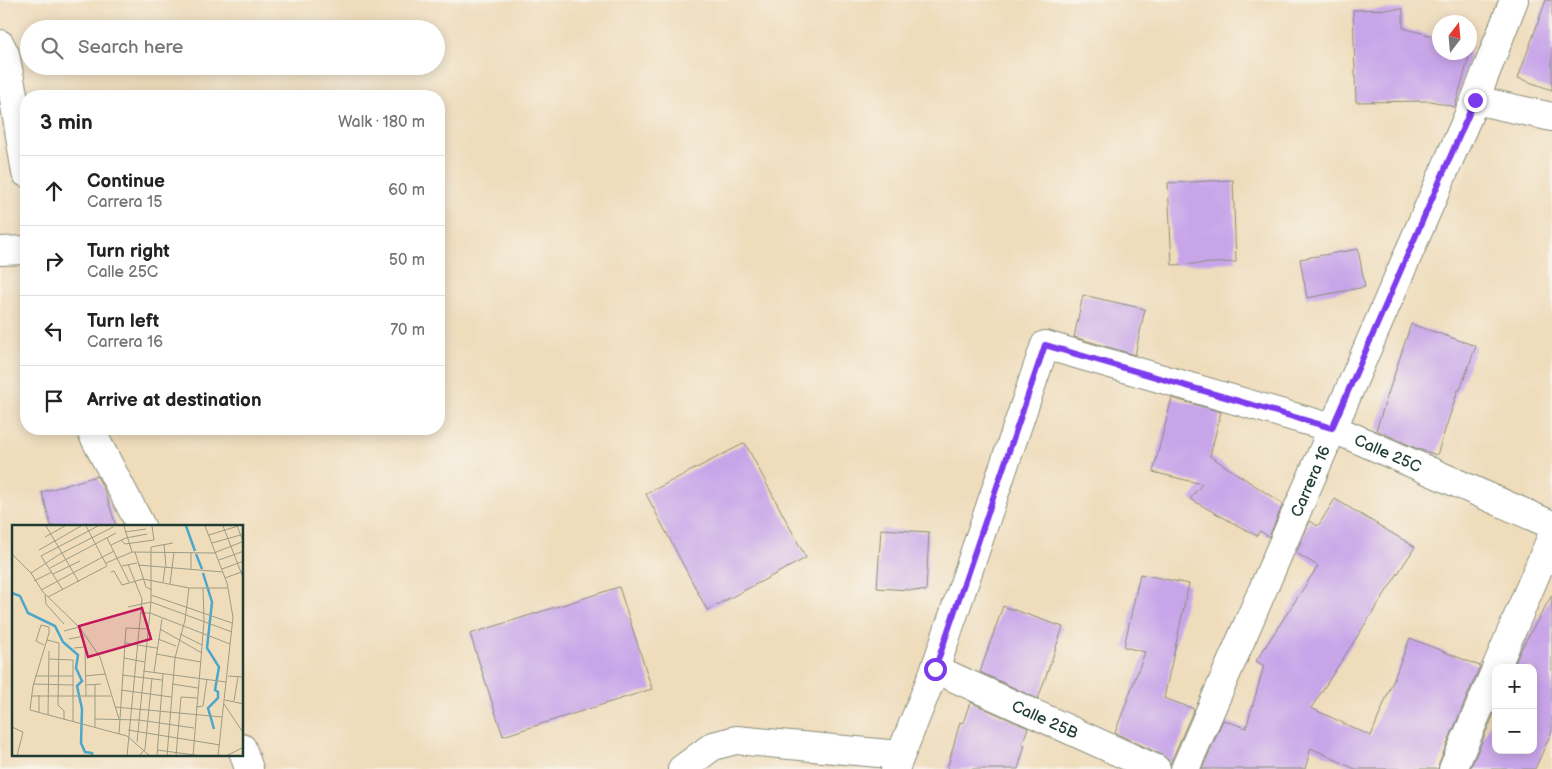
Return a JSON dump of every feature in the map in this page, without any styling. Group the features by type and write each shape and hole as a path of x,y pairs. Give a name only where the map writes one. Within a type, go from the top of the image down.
{"street":[{"name":"Carrera 16","path":"1186,769 1475,100 1514,0"},
{"path":"0,44 5,54 20,136"},
{"path":"1475,100 1552,117"},
{"path":"0,251 20,250"},
{"name":"Calle 25C","path":"935,669 1045,345 1332,428 1552,525"},
{"path":"93,435 140,525"},
{"path":"1498,664 1552,536"},
{"path":"682,769 713,746 736,740 898,762 935,669"},
{"name":"Calle 25B","path":"935,669 1156,769"},
{"path":"1453,769 1492,677"},
{"path":"244,754 249,769"}],"building":[{"path":"1546,0 1552,0 1552,90 1518,78"},
{"path":"1403,9 1403,28 1432,36 1432,60 1468,60 1455,107 1431,101 1356,102 1353,10"},
{"path":"1233,180 1236,262 1172,265 1168,183"},
{"path":"1358,249 1365,287 1307,298 1300,259"},
{"path":"1083,295 1145,309 1135,355 1074,337"},
{"path":"1411,324 1476,346 1460,390 1458,390 1437,455 1418,449 1376,430"},
{"path":"1172,398 1221,412 1210,456 1283,504 1269,537 1260,531 1257,536 1190,499 1202,484 1153,472"},
{"path":"745,443 806,558 707,610 646,494"},
{"path":"97,476 106,494 116,525 51,525 42,492"},
{"path":"1335,499 1415,547 1311,708 1371,736 1410,638 1480,666 1438,769 1355,769 1311,748 1305,769 1202,769 1223,720 1246,728 1264,666 1256,661 1318,566 1296,553 1310,521 1318,526"},
{"path":"881,529 929,532 926,591 877,588"},
{"path":"1140,574 1189,584 1164,698 1194,709 1170,764 1162,755 1115,733 1145,652 1124,647"},
{"path":"619,587 652,689 503,736 470,634"},
{"path":"1552,595 1552,731 1535,769 1470,769 1492,718 1492,754 1537,754 1537,664 1515,664"},
{"path":"1003,606 1063,627 1038,699 980,672"},
{"path":"970,702 1028,728 1022,744 1025,745 1018,769 947,769 960,722 963,723"}],"route":[{"path":"935,669 1045,345 1332,428 1475,100"}]}
